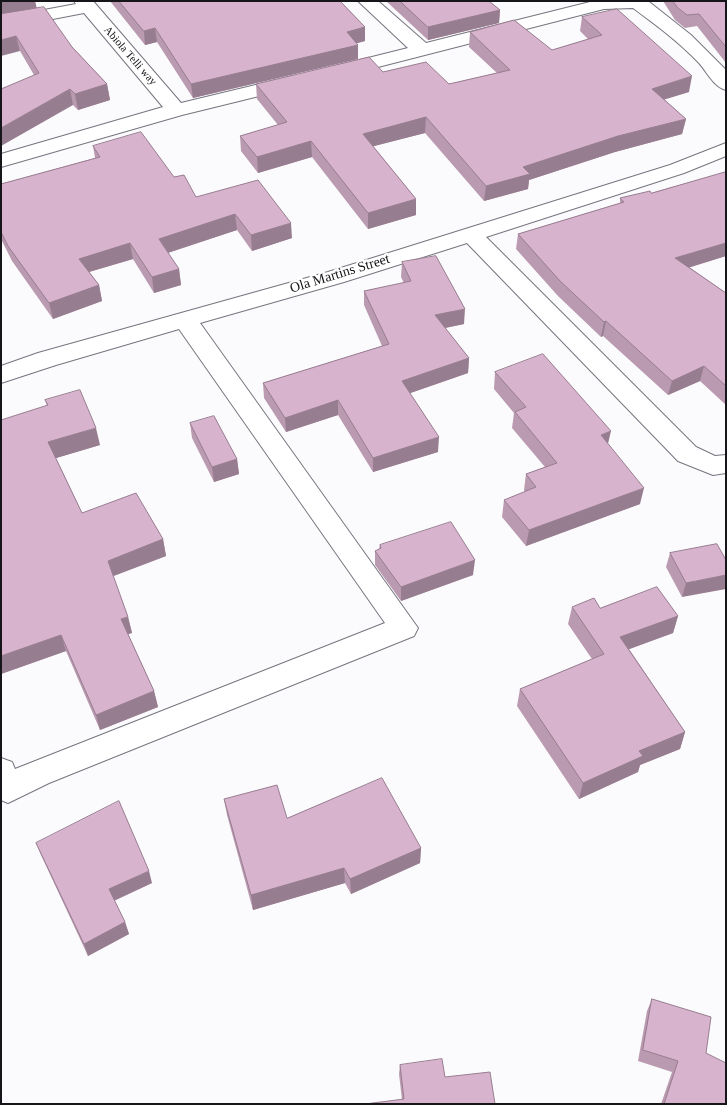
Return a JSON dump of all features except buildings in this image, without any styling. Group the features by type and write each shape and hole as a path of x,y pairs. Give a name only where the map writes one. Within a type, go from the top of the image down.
{"street":[{"path":"367,1 423,51"},
{"path":"1,161 32,150 176,110 423,51 604,4 636,2 668,25 689,44 710,64 726,84"},
{"path":"1,24 85,4"},
{"name":"Abiola Telli way","path":"85,4 176,110"},
{"name":"Ola Martins Street","path":"1,375 47,359 336,277 677,169 726,149"},
{"path":"470,233 687,454 713,466 726,464"},
{"path":"4,785 404,628 185,320"}]}
